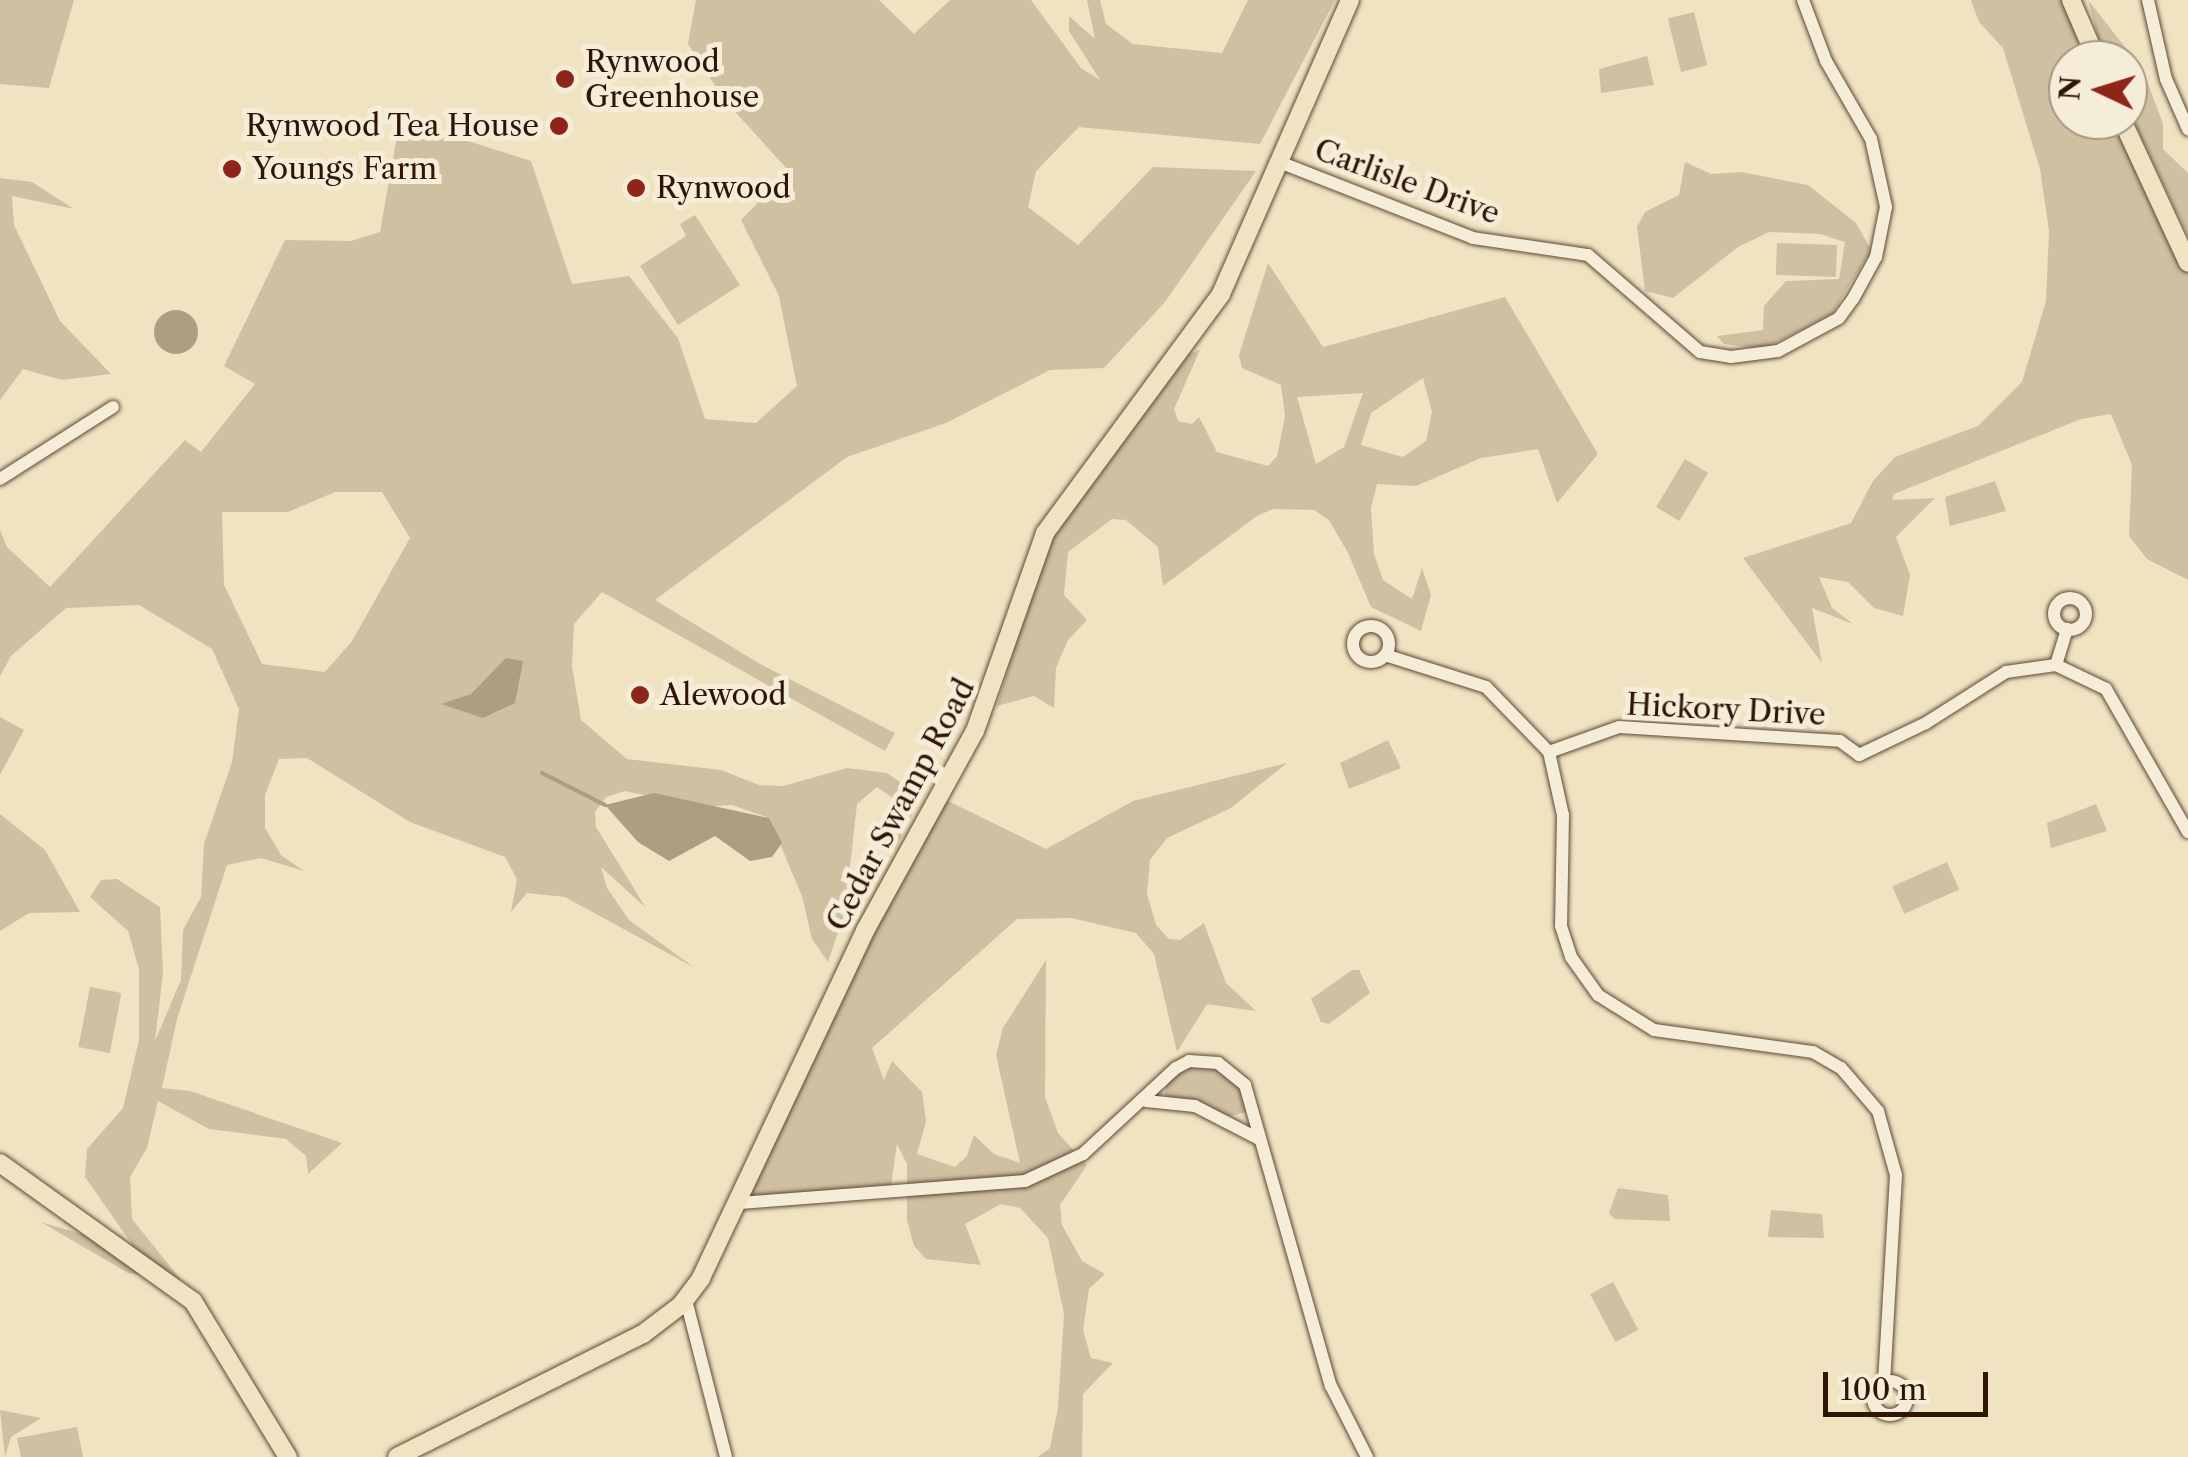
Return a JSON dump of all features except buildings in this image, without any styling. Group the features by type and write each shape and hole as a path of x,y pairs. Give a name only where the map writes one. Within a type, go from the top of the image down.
{"main road":[{"name":"Cedar Swamp Road","path":"398,1457 643,1334 686,1300 740,1203 866,929 975,731 1045,533 1221,294 1282,163 1350,0"},
{"path":"2071,0 2088,40"},
{"path":"2131,140 2188,263"},
{"path":"0,1163 192,1300 287,1456"}],"street":[{"name":"Carlisle Drive","path":"1282,163 1473,238 1588,256 1700,352 1731,357 1778,351 1839,318 1876,257 1886,207 1871,139 1826,61 1803,0"},
{"path":"2148,0 2166,79 2188,129"},
{"path":"0,479 113,407"},
{"path":"2067,629 2056,665 2106,689 2188,832"},
{"path":"1385,655 1486,688 1550,752 1564,815 1561,926 1571,957 1598,995 1654,1030 1813,1052 1841,1068 1882,1117 1896,1175 1884,1381"},
{"name":"Hickory Drive","path":"1550,752 1619,727 1840,740 1858,755 1926,723 2006,672 2056,665"},
{"path":"740,1203 1024,1181 1083,1154 1146,1102 1176,1068 1204,1060 1218,1063 1245,1086 1331,1386 1367,1457"},
{"path":"1146,1102 1195,1106 1259,1138"},
{"path":"686,1300 726,1457"}],"shaded area":[{"path":"0,0 74,0 49,88 0,84"},
{"path":"696,0 879,0 914,34 950,0 1031,0 1081,68 1100,80 1069,31 1069,16 1095,39 1087,0 1100,0 1106,24 1133,44 1222,53 1248,0 1335,0 1260,144 1079,127 1036,171 1028,207 1078,245 1153,167 1256,171 1165,302 1104,368 1050,370 946,423 847,457 655,600 760,664 895,733 885,751 602,592 574,624 572,666 581,720 627,759 721,770 759,785 783,786 847,768 887,773 921,797 895,850 886,832 903,805 877,787 857,804 845,912 828,962 812,939 802,896 769,818 732,805 701,807 625,791 606,797 595,812 596,827 646,908 601,867 607,888 629,920 695,968 565,897 527,893 511,912 517,879 505,857 410,822 307,758 279,759 265,795 265,828 281,855 304,871 261,858 227,865 177,1019 162,1088 190,1091 342,1143 308,1174 306,1156 286,1139 209,1129 158,1101 147,1148 130,1177 132,1219 181,1280 128,1273 41,1222 136,1250 85,1177 87,1149 123,1108 139,1040 139,969 128,931 90,897 101,880 117,879 160,907 163,973 155,1041 181,980 183,930 201,897 204,844 232,762 239,709 212,649 139,605 66,608 11,656 0,676 0,530 7,547 50,587 185,440 201,452 255,384 224,366 285,240 351,241 380,232 397,136 455,137 531,161 572,284 629,276 678,338 705,419 756,423 797,386 779,296 741,220 789,171 726,102 688,44","holes":["335,492 382,492 410,538 352,641 325,672 262,664 224,585 222,512 288,512"]},
{"path":"1971,0 2071,0 2088,40 2048,40 2048,140 2131,140 2188,263 2188,580 2147,559 2129,536 2132,465 2111,414 2081,419 1894,494 1892,500 1935,498 1896,537 1910,575 1903,616 1874,608 1848,582 1819,577 1832,608 1853,624 1812,608 1822,663 1743,558 1851,523 1873,481 1895,457 1978,426 2022,382 2046,301 2049,231 2040,169 2003,48 1979,22"},
{"path":"2088,0 2119,40 2099,40"},
{"path":"1694,12 1707,65 1681,72 1668,19"},
{"path":"1647,56 1654,85 1601,93 1599,69"},
{"path":"2148,84 2163,124 2163,149 2188,173 2188,236 2142,140 2148,140"},
{"path":"1685,162 1711,174 1741,172 1808,185 1856,223 1871,250 1832,314 1763,349 1724,344 1717,336 1763,330 1764,306 1786,281 1839,279 1845,242 1820,234 1769,232 1738,247 1673,298 1645,291 1637,227 1645,212 1679,195"},
{"path":"0,178 32,182 74,209 12,196 14,225 60,321 111,374 62,380 23,369 0,400"},
{"path":"695,215 740,285 678,325 640,266 686,236 680,224"},
{"path":"1777,243 1837,245 1836,277 1776,275"},
{"path":"1268,263 1323,347 1505,297 1598,454 1557,503 1538,449 1481,458 1416,486 1377,484 1371,508 1374,554 1383,580 1412,599 1422,568 1431,595 1421,631 1371,607 1329,520 1314,510 1273,509 1257,516 1163,586 1158,547 1126,520 1112,519 1068,552 1064,595 1087,620 1068,640 1056,668 1054,708 1034,696 997,706 1045,547 1189,354 1200,350 1174,409 1178,421 1192,424 1199,417 1217,452 1268,466 1277,456 1285,416 1281,385 1242,368 1239,355","holes":["1423,378 1432,412 1426,441 1403,457 1361,445 1371,413","1363,393 1344,447 1316,464 1297,397"]},
{"path":"176,310 191,317 198,332 191,347 176,354 161,347 154,332 161,317"},
{"path":"1685,459 1708,473 1679,521 1656,507"},
{"path":"1995,481 2006,511 1950,526 1945,497"},
{"path":"506,658 523,661 515,703 483,718 441,704 471,694"},
{"path":"0,717 24,730 0,775"},
{"path":"1388,740 1401,768 1349,789 1340,763"},
{"path":"1287,763 1231,808 1167,838 1150,860 1147,894 1156,925 1169,939 1180,940 1204,923 1226,983 1256,1011 1207,1004 1177,1052 1154,954 1136,933 1071,918 1017,919 872,1048 884,1080 892,1061 922,1092 926,1122 917,1154 955,1167 967,1156 974,1135 994,1154 1020,1163 996,1055 1003,1028 1046,960 1045,1097 1058,1133 1087,1165 1060,1205 1062,1225 1082,1261 1105,1274 1089,1289 1083,1330 1091,1358 1113,1363 1083,1394 1082,1457 1038,1457 1050,1448 1058,1408 1064,1314 1048,1238 1020,1208 1001,1204 965,1224 981,1265 926,1259 914,1246 907,1220 907,1164 897,1144 890,1193 740,1203 938,796 1046,849 1133,801"},
{"path":"654,793 769,818 782,843 772,857 750,861 715,836 669,861 638,842 605,805"},
{"path":"2096,804 2107,831 2051,848 2047,823"},
{"path":"0,814 45,850 80,912 29,913 0,931"},
{"path":"1947,862 1959,889 1904,914 1892,886"},
{"path":"1352,970 1359,970 1370,993 1329,1024 1321,1022 1311,999"},
{"path":"90,987 121,993 110,1053 78,1047"},
{"path":"1193,1064 1219,1066 1240,1083 1246,1112 1231,1116 1164,1097 1168,1078"},
{"path":"1618,1188 1668,1195 1670,1221 1614,1219 1609,1213"},
{"path":"1771,1210 1822,1214 1824,1238 1768,1237"},
{"path":"1613,1282 1638,1330 1615,1342 1590,1294"},
{"path":"0,1410 41,1418 11,1437 5,1457"},
{"path":"77,1427 83,1457 21,1457 17,1438"}],"waterway":[{"path":"542,773 605,805"}],"place":[{"name":"Rynwood Greenhouse","path":"565,79"},
{"name":"Rynwood Tea House","path":"559,126"},
{"name":"Youngs Farm","path":"232,169"},
{"name":"Rynwood","path":"636,188"},
{"name":"Alewood","path":"640,695"}]}
